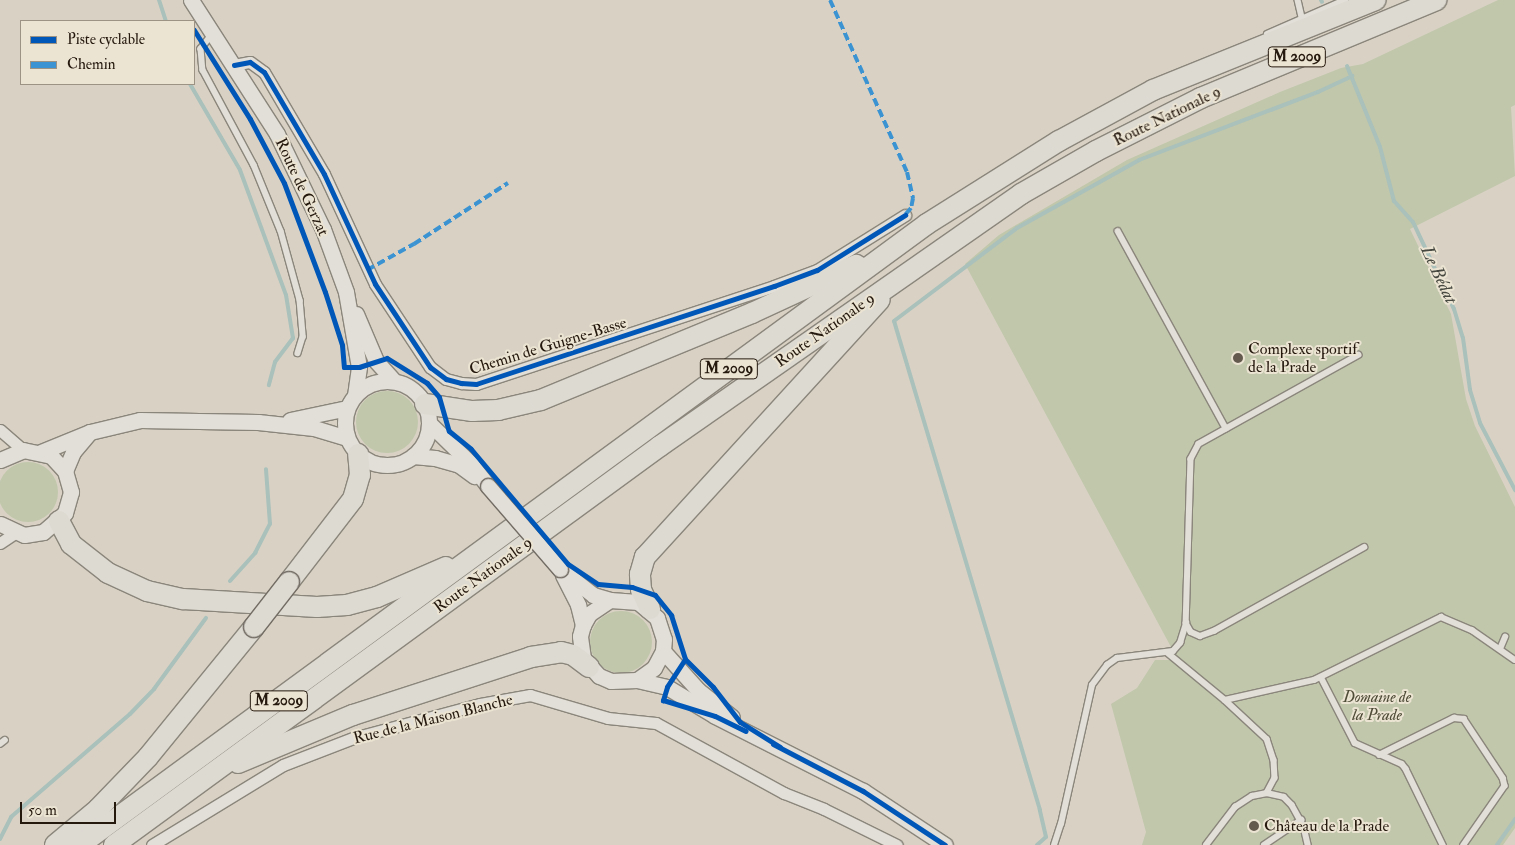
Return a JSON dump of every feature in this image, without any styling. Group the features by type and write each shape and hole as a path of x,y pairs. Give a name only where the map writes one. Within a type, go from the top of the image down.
{"highway":[{"name":"Route Nationale 9","path":"80,845 849,282 872,260 1059,141 1153,90 1376,0"},
{"name":"Route Nationale 9","path":"114,845 357,665 653,451 1021,194 1096,151 1200,98 1436,0"},
{"path":"427,414 498,410 541,400 872,260"},
{"path":"650,609 641,590 640,574 645,558 899,280"},
{"path":"55,845 98,809 148,757 254,627 353,500 360,475 352,446"},
{"path":"59,521 71,544 108,573 164,596 210,601 347,606 377,597 475,555"},
{"path":"224,765 241,763 353,715 531,657 561,652 589,667"}],"main road":[{"name":"Route de Gerzat","path":"191,0 234,65 291,158 323,229 346,292 359,367 355,394"},
{"path":"346,292 376,361 394,381 412,389 427,414 560,569 593,594 610,600 624,599 650,609 662,628 663,650 654,668 637,680"},
{"path":"352,446 344,428 347,408 355,394 373,383 394,381"},
{"path":"258,422 305,418 347,408"},
{"path":"41,452 90,432 140,420 258,422 314,428 352,446 379,464 402,462 413,456 422,447 427,414"},
{"path":"65,471 73,452 90,432"},
{"path":"0,460 23,450 41,452 51,456 65,471 71,492 69,502 59,521 34,534 15,533 0,524"},
{"path":"413,456 435,458 459,465 488,486"},
{"path":"560,569 578,605 583,625 580,647 589,667 611,681 637,680 667,687 715,716 780,747 872,796 945,845"},
{"path":"583,625 594,610 610,600"},
{"path":"663,650 698,690 780,747"}],"street":[{"name":"Chemin de Guigne-Basse","path":"234,65 250,62 264,72 324,174 375,284 430,367 446,379 461,384 476,384 817,270 905,216"},
{"path":"0,430 23,450"},
{"path":"0,543 15,533"},
{"name":"Rue de la Maison Blanche","path":"152,845 225,798 292,762 354,738 480,704 530,695 608,718 656,723 784,793 893,843"}],"lane":[{"path":"1298,0 1302,16"},
{"path":"1232,57 1256,39 1302,16 1346,0"},
{"path":"213,34 200,49 203,70 254,165 282,232 300,300 303,338 298,353"},
{"path":"1118,231 1226,428"},
{"path":"1168,653 1180,643 1186,623 1191,459 1199,444 1359,355"},
{"path":"1186,623 1191,632 1200,636 1208,634 1364,547"},
{"path":"1225,700 1302,685 1441,616 1472,630 1515,660"},
{"path":"1500,649 1505,637"},
{"path":"1054,845 1061,824 1092,685 1107,664 1117,658 1139,653 1168,653 1225,700 1267,739 1274,760 1275,778 1267,792"},
{"path":"1321,677 1355,743 1402,764 1406,769 1443,845"},
{"path":"1379,755 1454,718 1464,719 1503,778 1505,786 1464,845"},
{"path":"1206,845 1235,807 1252,796 1267,792 1284,797 1300,820 1308,845"},
{"path":"1264,845 1300,820"}],"green space":[{"name":"Domaine de la Prade","path":"1498,0 1515,0 1515,105 1511,107 1515,176 1410,229 1451,314 1466,399 1475,426 1515,507 1515,828 1503,845 1142,845 1146,832 1111,704 1137,688 1155,660 1178,660 965,264 999,235 1127,160 1280,92 1341,68 1363,64"},
{"path":"387,391 399,393 409,400 416,410 418,422 416,434 409,444 399,451 387,453 375,451 365,444 358,434 356,422 358,410 365,400 375,393"},
{"path":"22,463 34,463 44,467 53,476 57,486 57,498 53,508 44,517 34,521 22,521 12,517 3,508 -1,498 -1,486 3,476 12,467"},
{"path":"621,611 633,613 643,620 650,630 652,642 650,654 643,664 633,671 621,673 609,671 599,664 592,654 590,642 592,630 599,620 609,613"}],"waterway":[{"path":"159,0 166,20"},
{"name":"Le Bédat","path":"1347,66 1380,147 1394,201 1413,222 1454,309 1463,338 1470,390 1480,423 1515,490"},
{"path":"1037,845 1046,837 1040,810 894,321 1017,228 1139,160 1318,92 1352,76"},
{"path":"191,85 240,170 286,295 293,338 275,362 269,385"},
{"path":"230,581 255,553 270,524 266,469"},
{"path":"0,839 11,817 130,714 154,689 206,618"},
{"name":"Le Bédat","path":"1497,845 1515,819"}],"marked path":[{"path":"830,0 907,172 913,198 911,208 905,215"},
{"path":"367,270 414,244 508,183"}],"cycle path":[{"path":"195,32 250,119 284,183 325,292 342,345 344,367 359,367 387,358 427,383 439,397 449,431 471,449 568,564 598,584 632,587 655,595 671,615 685,659 713,687 740,722 780,747"},
{"path":"234,65 250,62 264,72 324,174 375,284 430,367 446,379 461,383 476,384 774,286 817,270 905,215"},
{"path":"685,659 667,687 663,700 715,716 746,731"},
{"path":"773,744 863,791 945,845"}],"place":[{"name":"Complexe sportif de la Prade","path":"1238,358"},
{"name":"Château de la Prade","path":"1254,826"}]}
